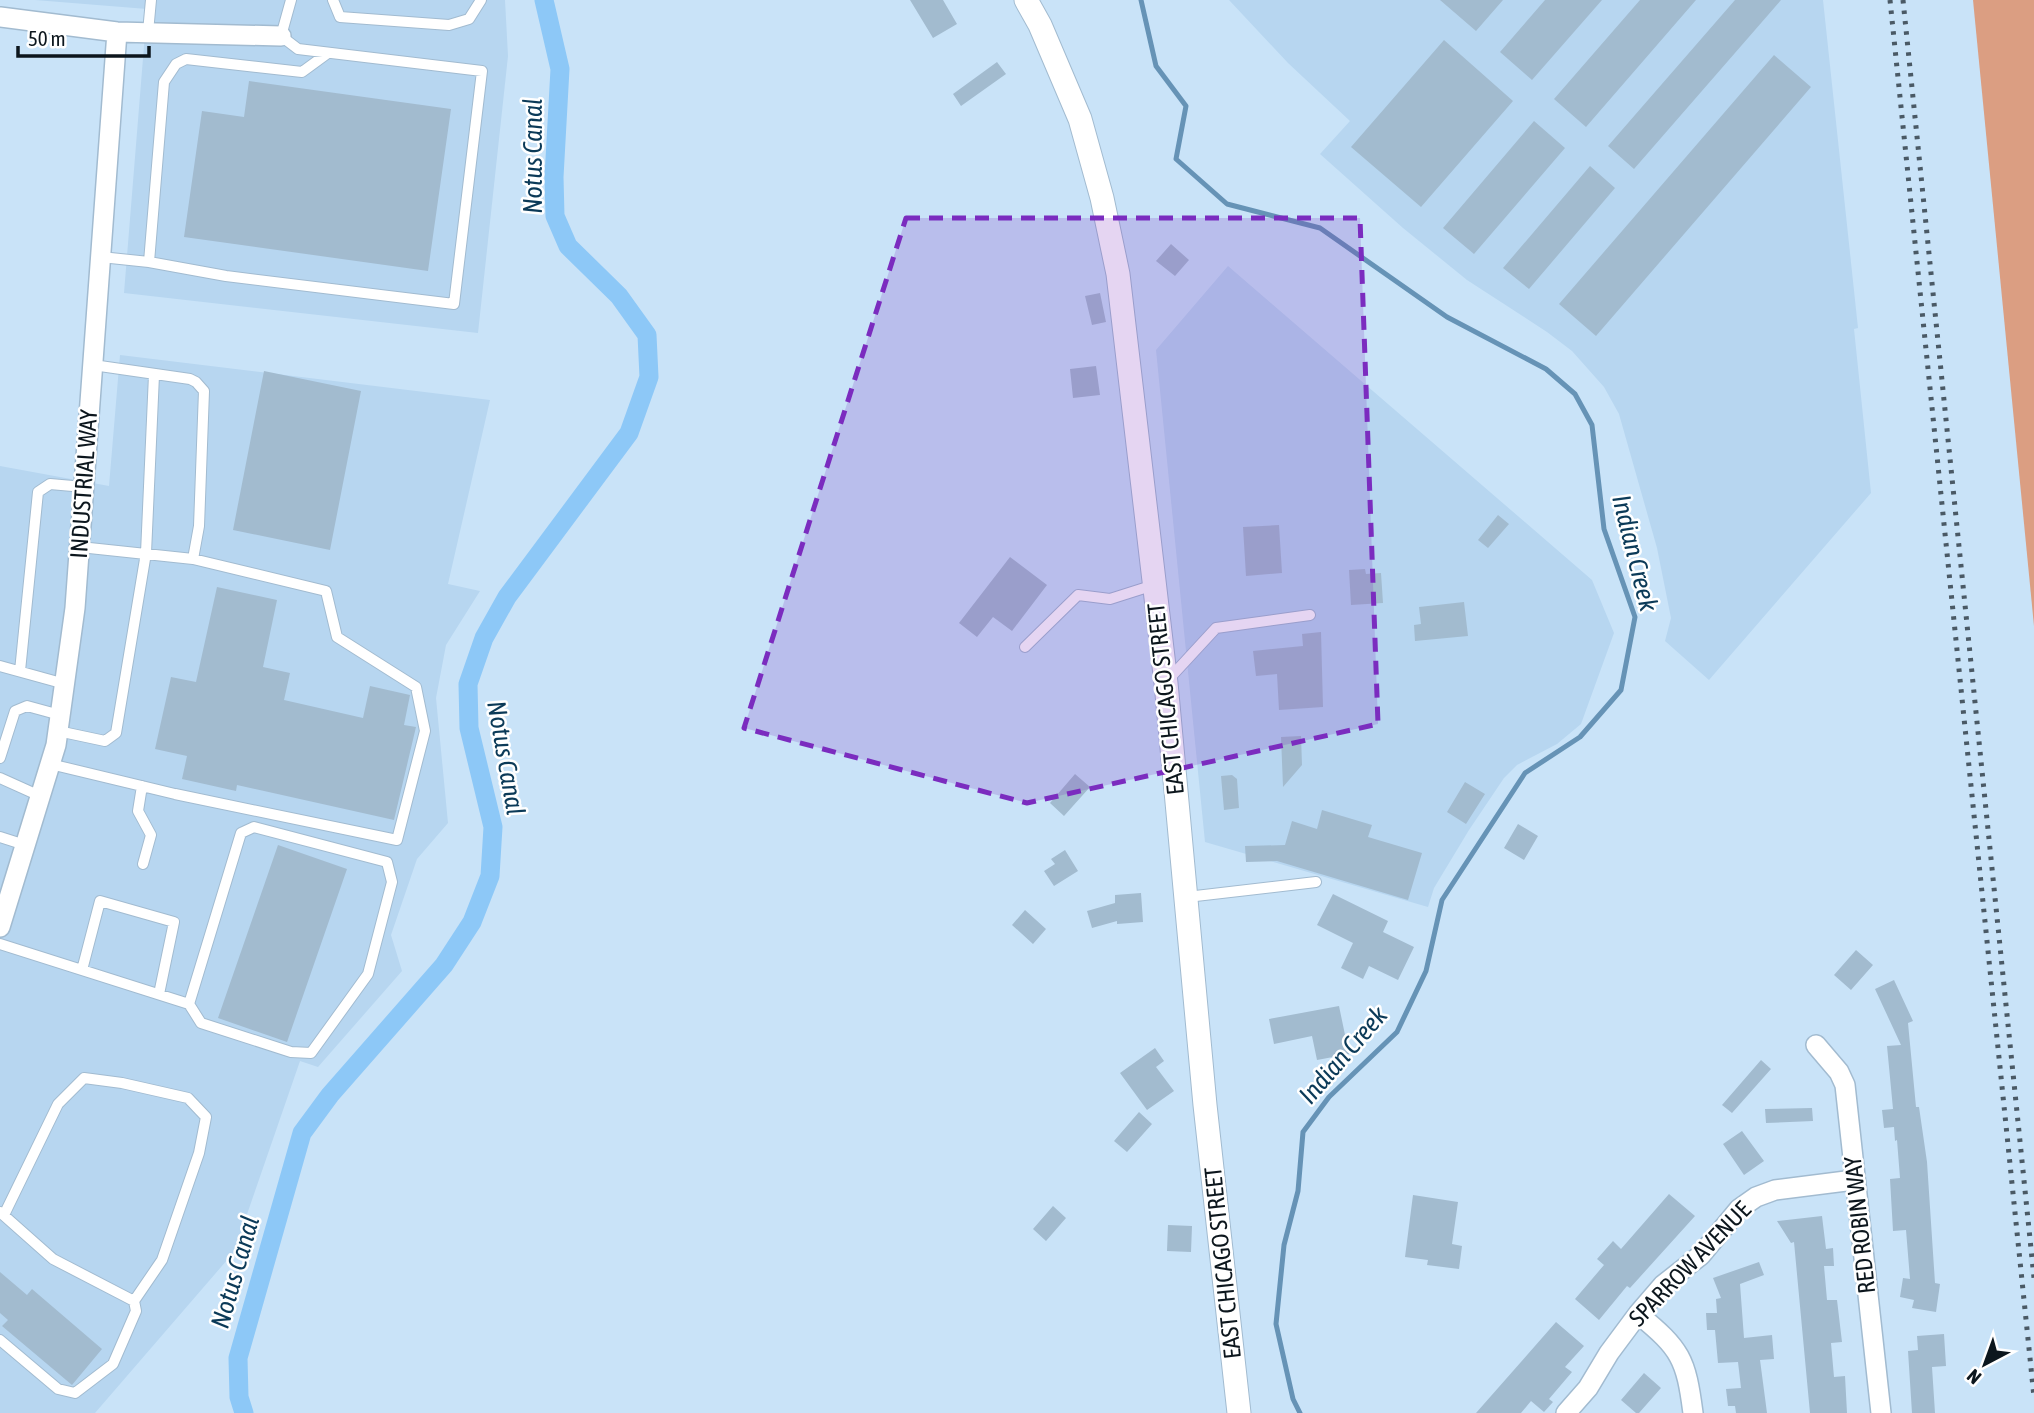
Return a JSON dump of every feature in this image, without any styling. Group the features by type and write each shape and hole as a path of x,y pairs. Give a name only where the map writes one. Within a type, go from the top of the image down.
{"street":[{"name":"EAST CHICAGO STREET","path":"1027,0 1080,119 1102,198 1118,274 1166,682 1205,1105 1239,1413"},
{"path":"0,17 117,32 281,36"},
{"name":"INDUSTRIAL WAY","path":"0,927 50,764 59,723 75,608 117,32"},
{"name":"RED ROBIN WAY","path":"1816,1045 1839,1072 1845,1085 1881,1413"},
{"name":"SPARROW AVENUE","path":"1566,1413 1588,1388 1609,1353 1663,1285 1701,1255 1739,1209 1756,1197 1775,1190 1854,1181"},
{"path":"1639,1314 1673,1344 1681,1356 1689,1380 1693,1413"}],"lane":[{"path":"148,32 151,0"},
{"path":"100,257 149,262 226,276 454,304 482,71 298,49 281,36 291,0"},
{"path":"333,0 340,17 449,25 469,19 481,0"},
{"path":"149,262 164,82 176,64 186,59 302,72 328,53"},
{"path":"93,365 190,379 204,391 199,526 193,559"},
{"path":"0,758 15,711 27,706 59,723 104,741 116,733 146,553 154,374"},
{"path":"20,671 38,492 50,484 84,487"},
{"path":"50,764 397,840 425,731 416,687 337,637 326,591 193,559 80,547"},
{"path":"1025,647 1078,595 1110,599 1154,585"},
{"path":"1166,682 1216,628 1310,615"},
{"path":"0,666 65,684"},
{"path":"0,778 40,796"},
{"path":"142,786 138,811 151,835 143,864"},
{"path":"0,944 189,1004 201,1023 291,1052 311,1053 368,974 392,882 387,862 254,827 241,832 189,1004"},
{"path":"0,837 25,845"},
{"path":"1186,897 1316,882"},
{"path":"82,970 100,901 174,922 159,994"},
{"path":"0,1340 58,1389 75,1393 113,1364 136,1311 134,1301 162,1260 199,1153 206,1117 188,1098 122,1083 84,1079 58,1104 2,1213 53,1259 134,1301"}],"highlighted area":[{"path":"906,218 1360,218 1378,724 1027,803 744,728"}],"shaded area":[{"path":"35,0 505,0 508,56 478,333 124,293 147,9"},
{"path":"1229,0 1823,0 1858,328 1854,329 1871,493 1709,680 1665,641 1671,618 1657,548 1619,414 1604,387 1572,351 1467,280 1403,228 1320,154 1350,121 1288,63"},
{"path":"1973,0 2034,0 2034,626"},
{"path":"1228,266 1592,580 1614,633 1581,724 1557,744 1517,765 1504,778 1434,888 1428,907 1205,842 1156,350"},
{"path":"120,355 490,400 448,584 480,591 446,645 436,698 448,823 417,859 391,935 402,971 318,1067 300,1061 234,1252 95,1413 0,1413 0,466 109,486"}],"building":[{"path":"910,0 943,0 957,24 933,38"},
{"path":"1440,0 1503,0 1476,31"},
{"path":"1545,0 1602,0 1532,80 1500,52"},
{"path":"1640,0 1696,0 1586,127 1554,99"},
{"path":"1735,0 1781,0 1634,169 1608,146"},
{"path":"1444,40 1513,101 1421,207 1351,147"},
{"path":"1774,55 1811,87 1596,336 1559,304"},
{"path":"997,62 1006,74 961,106 953,94"},
{"path":"249,81 451,109 428,271 184,237 202,111 244,117"},
{"path":"1534,121 1565,148 1474,254 1443,228"},
{"path":"1590,166 1615,188 1529,289 1503,268"},
{"path":"1171,244 1189,260 1175,276 1156,261"},
{"path":"1100,293 1106,322 1092,325 1085,296"},
{"path":"1096,366 1100,395 1073,398 1070,369"},
{"path":"264,371 361,391 330,550 233,530"},
{"path":"1498,515 1509,524 1488,548 1478,540"},
{"path":"1279,525 1282,573 1246,576 1243,527"},
{"path":"1010,557 1047,585 1012,631 993,617 977,637 959,623"},
{"path":"1365,569 1366,574 1381,573 1383,603 1351,605 1349,570"},
{"path":"217,587 277,600 263,667 290,673 284,700 363,718 370,686 410,695 404,725 416,727 394,820 237,785 236,791 182,779 187,756 155,749 171,677 196,682"},
{"path":"1464,602 1468,636 1415,641 1414,625 1421,624 1419,607"},
{"path":"1321,632 1323,707 1279,710 1277,674 1256,676 1253,651 1303,646 1302,634"},
{"path":"1301,736 1302,765 1283,787 1281,737"},
{"path":"1075,774 1090,787 1064,816 1050,803"},
{"path":"1232,775 1237,779 1239,808 1224,810 1221,776"},
{"path":"1465,782 1485,794 1466,824 1447,812"},
{"path":"1322,810 1372,825 1368,837 1422,853 1408,900 1277,861 1246,862 1245,846 1285,845 1292,821 1317,829"},
{"path":"1518,824 1538,836 1524,860 1504,848"},
{"path":"278,845 347,869 287,1042 218,1018"},
{"path":"1065,850 1078,871 1054,886 1044,871 1055,864 1051,859"},
{"path":"1141,893 1143,922 1117,924 1117,921 1092,928 1087,911 1115,903 1115,895"},
{"path":"1333,894 1388,921 1383,932 1414,947 1398,980 1369,966 1363,979 1341,968 1353,943 1317,925"},
{"path":"1025,910 1046,929 1033,944 1012,925"},
{"path":"1856,950 1873,965 1851,990 1834,975"},
{"path":"1894,980 1913,1021 1908,1023 1916,1107 1919,1107 1927,1162 1935,1283 1940,1284 1936,1312 1912,1308 1914,1300 1900,1297 1903,1278 1910,1279 1906,1230 1893,1231 1890,1179 1900,1178 1897,1140 1895,1141 1894,1127 1884,1128 1882,1110 1893,1109 1887,1046 1901,1045 1875,989"},
{"path":"1339,1006 1349,1054 1317,1060 1312,1036 1274,1044 1269,1019"},
{"path":"1155,1048 1164,1061 1156,1067 1174,1091 1147,1110 1120,1073"},
{"path":"1761,1060 1771,1069 1732,1113 1722,1105"},
{"path":"1812,1108 1813,1121 1766,1123 1765,1109"},
{"path":"1139,1112 1152,1124 1127,1152 1114,1141"},
{"path":"1742,1131 1764,1161 1744,1175 1723,1144"},
{"path":"1669,1194 1695,1216 1630,1288 1627,1286 1599,1320 1575,1299 1604,1265 1597,1259 1613,1241 1621,1249"},
{"path":"1413,1195 1458,1202 1452,1244 1462,1246 1459,1269 1427,1265 1428,1260 1405,1257"},
{"path":"1053,1206 1066,1218 1046,1241 1033,1229"},
{"path":"1822,1216 1826,1249 1833,1248 1834,1266 1824,1266 1827,1300 1837,1300 1842,1342 1831,1343 1834,1377 1845,1376 1847,1413 1810,1413 1794,1242 1791,1243 1777,1221"},
{"path":"1168,1225 1192,1226 1191,1252 1167,1251"},
{"path":"1759,1262 1764,1275 1740,1284 1744,1338 1772,1335 1774,1359 1760,1360 1767,1413 1736,1413 1735,1406 1728,1406 1726,1389 1741,1388 1738,1362 1718,1363 1715,1330 1707,1330 1706,1313 1717,1313 1716,1299 1721,1298 1713,1278"},
{"path":"0,1272 27,1295 32,1289 102,1349 72,1385 2,1326 8,1320 0,1313"},
{"path":"1556,1322 1584,1346 1565,1367 1572,1372 1549,1399 1553,1402 1544,1412 1531,1401 1521,1413 1476,1413"},
{"path":"1944,1334 1946,1366 1932,1367 1935,1413 1912,1413 1908,1351 1918,1350 1917,1336"},
{"path":"1644,1373 1661,1388 1639,1413 1636,1413 1621,1400"}],"waterway":[{"name":"Notus Canal","path":"244,1413 239,1397 238,1358 302,1133 330,1095 444,965 472,922 490,876 493,827 469,728 468,684 484,638 507,597 629,433 649,377 647,335 619,296 568,246 555,216 554,177 560,69 544,0"},
{"name":"Indian Creek","path":"1141,0 1156,66 1186,106 1176,159 1227,204 1320,228 1447,317 1546,369 1575,394 1592,425 1604,529 1635,617 1621,690 1580,737 1525,773 1442,900 1426,971 1397,1032 1329,1097 1303,1132 1298,1191 1284,1245 1276,1324 1293,1399 1300,1413"}],"railway":[{"path":"1890,0 2034,1397"},
{"path":"1903,0 2034,1278"}]}
